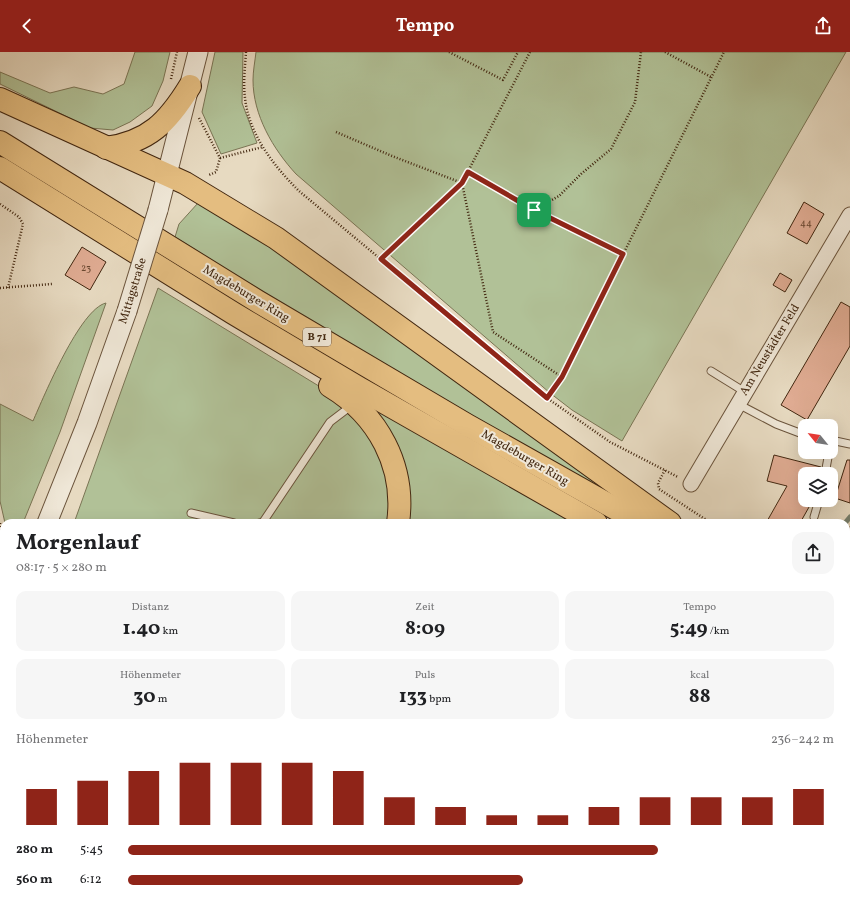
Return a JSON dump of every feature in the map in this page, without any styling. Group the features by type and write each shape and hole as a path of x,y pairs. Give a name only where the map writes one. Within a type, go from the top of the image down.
{"highway":[{"path":"106,148 122,146 147,135 166,121 190,86"},
{"path":"0,99 167,175 232,211 303,256 390,322 664,519"},
{"name":"Magdeburger Ring","path":"0,142 256,301 467,425 634,519"},
{"name":"Magdeburger Ring","path":"0,168 233,313 359,388 589,519"},
{"path":"233,313 249,335 340,392 354,404 379,433 393,460 399,494 398,519"}],"street":[{"name":"Mittagstraße","path":"49,519 87,423 126,311 158,210 198,52"},
{"name":"Am Neustädter Feld","path":"691,484 850,215"}],"lane":[{"path":"711,371 742,398 776,424 798,432"},
{"path":"265,519 330,422 354,404"},
{"path":"838,441 850,444"},
{"path":"814,517 817,507"},
{"path":"191,513 217,519"}],"path":[{"path":"246,52 244,80 245,101 263,147 299,190 547,398 610,442 691,484"},
{"path":"450,52 503,80 518,52"},
{"path":"381,259 462,183 530,52"},
{"path":"534,210 559,196 581,174 611,149 634,102 640,52"},
{"path":"665,52 711,77"},
{"path":"547,398 562,377 724,52"},
{"path":"195,111 220,158 216,172 205,175"},
{"path":"336,132 392,156 462,183"},
{"path":"220,158 263,147"},
{"path":"468,172 534,210 623,254"},
{"path":"462,183 493,332 562,377"},
{"path":"0,204 19,217 23,224 8,288"},
{"path":"0,288 52,284"},
{"path":"665,470 658,483 659,489 705,519"}],"green space":[{"path":"135,52 170,52 163,81 152,106 130,122 113,130 90,128 0,84 0,72 50,93 74,87 103,94 124,84"},
{"path":"215,52 243,52 242,103 257,143 221,154 202,112"},
{"path":"256,52 846,52 622,441 572,410 550,393 296,174 272,142 256,106 253,80"},
{"path":"198,203 267,244 633,507 345,341 175,237 179,224"},
{"path":"158,288 327,391 373,437 390,481 389,519 75,519"},
{"path":"106,303 60,432 25,519 4,519 0,501 0,404 33,421 54,374 74,336 85,320 96,309"},
{"path":"361,400 570,519 404,519"}],"building":[{"path":"804,202 824,214 807,244 787,233"},
{"path":"82,247 106,262 90,290 65,275"},
{"path":"780,273 792,280 785,292 773,285"},
{"path":"841,302 850,307 850,346 808,419 781,405"},
{"path":"774,455 821,467 798,467 798,507 809,507 802,519 768,519 787,486 767,481"},
{"path":"847,460 850,460 850,503 838,499 838,488"}],"route":[{"path":"468,172 534,210 623,254 562,377 547,398 381,259 462,183 468,172"}]}
